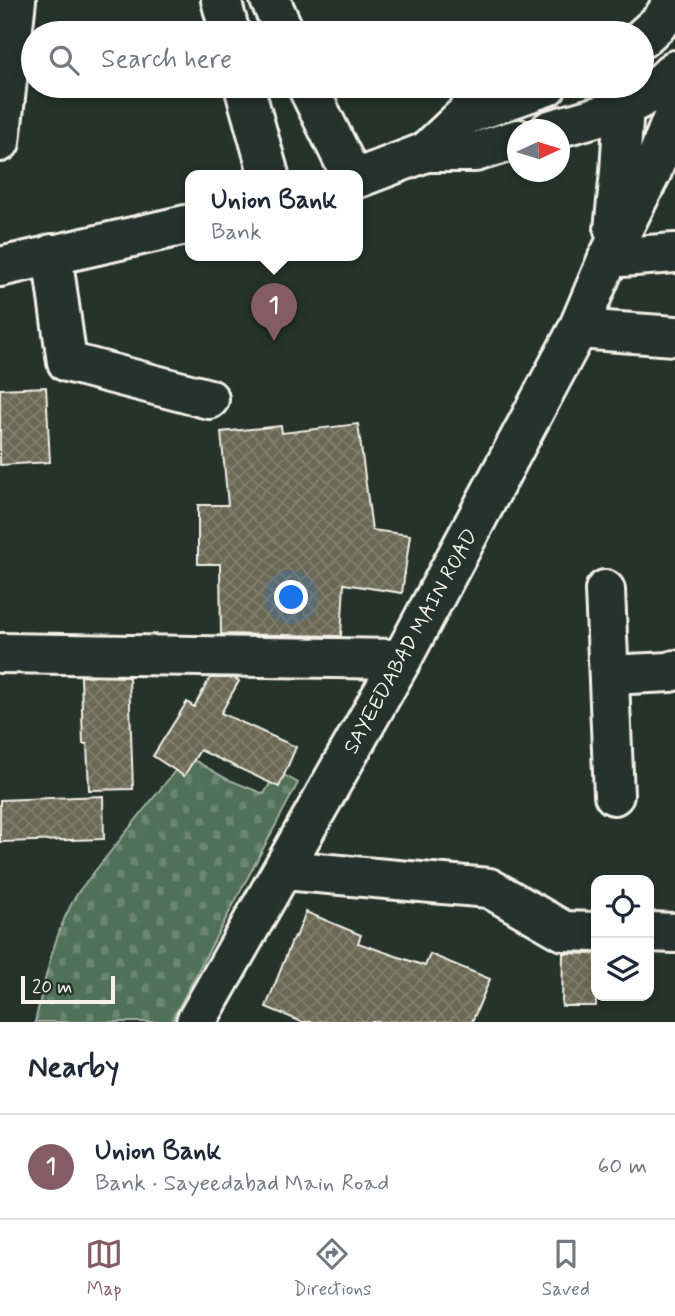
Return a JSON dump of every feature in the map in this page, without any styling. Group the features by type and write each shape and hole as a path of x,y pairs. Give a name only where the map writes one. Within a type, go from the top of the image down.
{"street":[{"path":"0,142 16,0"},
{"path":"221,0 227,21"},
{"path":"270,0 280,21"},
{"path":"655,89 665,51 659,41 659,19"},
{"name":"SAYEEDABAD MAIN ROAD","path":"196,1022 402,659 578,329 610,255 646,183 655,89"},
{"path":"247,98 268,170"},
{"path":"313,98 349,170"},
{"path":"426,152 465,115 513,98"},
{"path":"570,122 632,98"},
{"name":"SAYEEDABAD MAIN ROAD","path":"610,255 618,194 652,98"},
{"path":"363,176 426,152 475,152 507,142"},
{"path":"0,267 185,225"},
{"path":"610,255 675,253"},
{"path":"52,254 67,362 209,399"},
{"path":"578,329 675,336"},
{"path":"605,590 614,795"},
{"path":"0,653 402,659"},
{"path":"609,675 675,670"},
{"path":"284,870 489,888 564,931 591,932"},
{"path":"654,932 675,933"}],"green space":[{"path":"187,756 227,779 264,794 277,771 298,783 171,1022 35,1022 52,954 70,906 79,891"}],"building":[{"path":"46,387 50,462 0,465 0,389"},
{"path":"358,424 372,530 410,535 402,593 344,584 341,636 221,634 220,564 198,564 198,505 228,505 221,432 281,426 282,433"},
{"path":"81,676 129,677 133,789 89,790 87,744 83,744"},
{"path":"210,678 234,678 239,681 221,713 296,747 279,787 200,750 184,776 153,756 187,702 194,707"},
{"path":"103,796 104,839 0,842 0,800"},
{"path":"306,912 361,935 358,943 425,966 430,954 490,979 472,1022 302,1022 266,1007"},
{"path":"563,953 591,954 591,1001 596,1001 596,1006 562,1006"}],"place":[{"name":"Union Bank","path":"274,341"}]}
